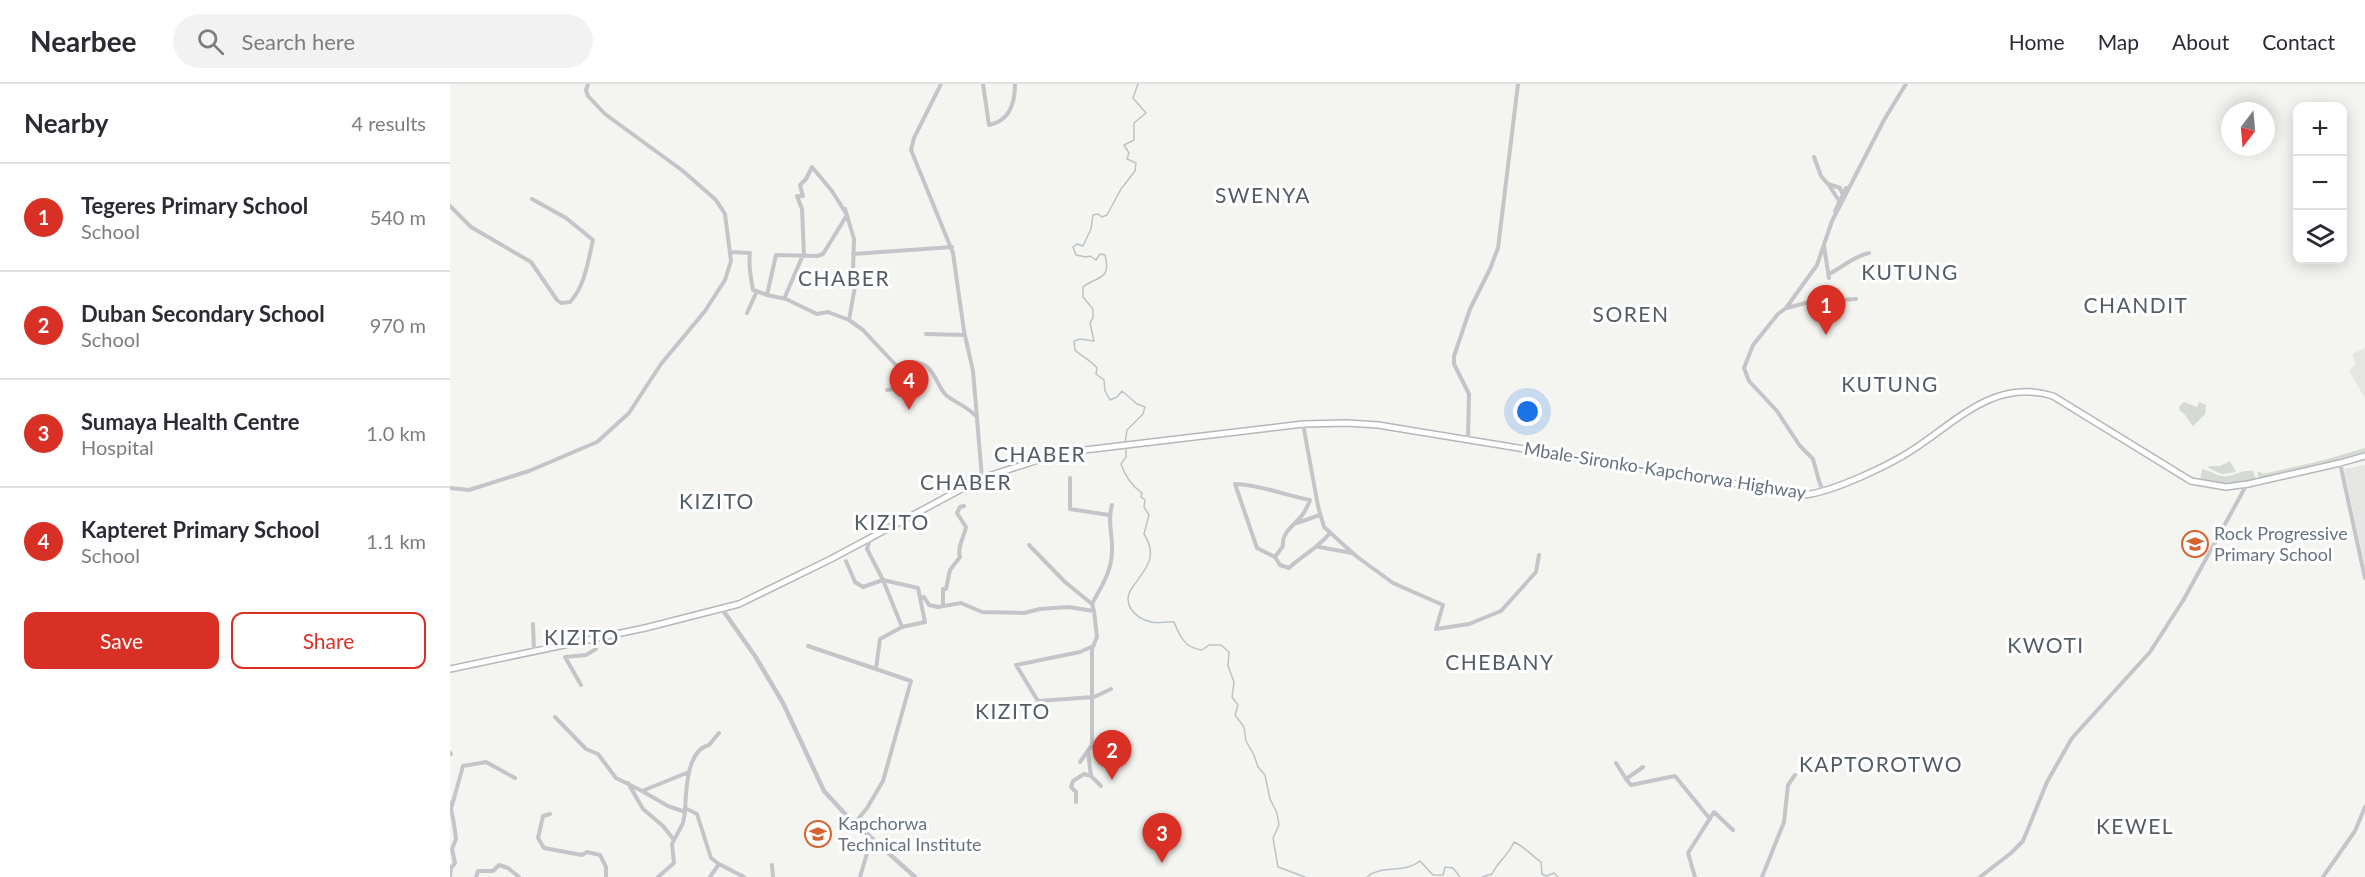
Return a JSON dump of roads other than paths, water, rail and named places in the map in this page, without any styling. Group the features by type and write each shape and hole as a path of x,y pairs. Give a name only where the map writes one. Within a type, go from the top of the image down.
{"main road":[{"name":"Mbale-Sironko-Kapchorwa Highway","path":"450,669 722,609 756,598 982,478 1054,455 1303,424 1378,425 1804,495 1824,492 1905,455 1987,399 2028,390 2053,396 2064,402 2192,481 2226,487 2248,484 2365,456"}],"street":[{"path":"450,488 469,490 529,471 597,442 610,432 629,413 661,364 720,291 731,261 726,214 716,200 652,147 616,123 588,96 586,90 588,84"},
{"path":"941,84 914,138 911,150 952,247 973,371 982,478"},
{"path":"983,84 989,126 996,124 1006,116 1013,103 1015,84"},
{"path":"1468,440 1469,394 1454,364 1454,356 1470,309 1493,264 1498,248 1518,84"},
{"path":"1869,253 1856,256 1850,263 1829,276 1824,245 1832,221 1884,120 1906,84"},
{"path":"1814,157 1821,176 1839,201"},
{"path":"784,298 804,255 802,209 797,196 803,196 800,185 812,168 847,215"},
{"path":"1786,309 1812,272 1839,201 1858,171"},
{"path":"1828,184 1840,188 1843,194"},
{"path":"450,206 471,227 531,262 561,303 570,302 578,294 583,283 583,275 593,240 566,218 532,199"},
{"path":"845,209 854,239 853,271 856,281 849,320"},
{"path":"767,295 776,255 823,254 847,215"},
{"path":"853,254 952,247"},
{"path":"730,252 750,253 749,276 752,279 753,290 784,298 817,314 828,312 849,320 863,330 905,375"},
{"path":"747,313 757,291"},
{"path":"1824,492 1813,459 1800,446 1777,411 1749,381 1744,371 1753,345 1778,314 1809,302 1856,299"},
{"path":"926,334 966,336"},
{"path":"887,390 894,389 914,362 924,364 931,369 946,396 968,407 976,417"},
{"path":"1303,424 1324,527 1392,584 1443,605 1436,629 1469,624 1501,611 1536,572 1539,555"},
{"path":"2340,463 2365,578"},
{"path":"1070,478 1070,510 1109,515"},
{"path":"1296,524 1310,500 1280,494 1258,485 1235,484 1257,548 1275,557 1280,565 1289,568 1303,555 1319,547 1330,533"},
{"path":"1980,877 2023,841 2048,782 2073,735 2134,672 2154,646 2184,599 2248,484"},
{"path":"1092,604 1108,574 1112,552 1109,515 1112,505"},
{"path":"943,606 942,589 946,589 950,570 960,557 958,551 965,535 966,527 957,513 960,507 964,506"},
{"path":"1275,557 1283,546 1283,541 1290,528 1321,515"},
{"path":"870,538 867,549 884,580 902,627"},
{"path":"1029,544 1065,582 1092,604 1094,611 1097,636 1092,647 1094,697 1092,745 1080,762"},
{"path":"1319,547 1353,553"},
{"path":"846,561 855,582 863,587 884,580 918,588 925,622 902,627 880,639 876,669"},
{"path":"920,598 924,597 929,605 943,606 961,603 981,612 1024,613 1040,609 1068,607 1094,611"},
{"path":"722,609 755,656 783,703 819,784 829,798 854,824 915,877"},
{"path":"533,624 534,651"},
{"path":"808,646 911,681 883,781 867,808 854,824"},
{"path":"1092,647 1080,652 1016,665 1038,701 1094,697 1111,689"},
{"path":"581,686 564,657 586,655 596,649"},
{"path":"555,717 586,749 598,754 616,778 668,806 696,814 711,858 744,877"},
{"path":"658,877 674,863 674,840 683,823 689,772 696,753 709,745 719,733"},
{"path":"1088,751 1091,776"},
{"path":"451,809 463,766 486,762 515,778"},
{"path":"1616,764 1631,785 1675,776 1710,819"},
{"path":"1626,779 1643,767"},
{"path":"642,791 689,772"},
{"path":"1076,802 1076,792 1071,787 1073,781 1084,774 1091,776 1101,786"},
{"path":"1762,877 1784,822 1788,785 1795,775"},
{"path":"627,782 643,808 663,826 674,840"},
{"path":"450,803 456,839 452,849 455,863 451,868 450,877"},
{"path":"2323,877 2355,831 2365,807"},
{"path":"1695,877 1688,854 1714,812 1733,830"},
{"path":"550,814 543,816 538,838 544,848 582,855 586,852 600,855 606,867 606,877"},
{"path":"860,877 872,840"},
{"path":"710,877 719,864"},
{"path":"470,877 476,877 478,871 494,871 500,865 519,877"},
{"path":"772,865 773,877"}],"waterway":[{"path":"1125,443 1127,430 1143,414 1145,407 1137,404 1122,391 1110,400 1105,391 1104,380 1096,374 1097,368 1075,350 1074,341 1080,339 1094,341 1090,323 1093,318 1093,309 1083,297 1083,287 1105,274 1107,263 1105,255 1100,254 1096,260 1090,256 1076,255 1073,247 1077,244 1083,246 1091,229 1093,215 1098,214 1102,217 1107,215 1121,189 1135,171 1136,163 1127,159 1129,153 1124,145 1134,140 1134,123 1146,113 1133,98 1138,84"},
{"path":"1126,448 1126,457 1121,464 1129,480 1142,493 1141,497 1145,500 1144,507 1149,515 1144,534 1148,542 1150,557 1129,594 1131,610 1145,620 1154,623 1174,622 1181,637 1191,647 1202,650 1209,645 1221,645 1229,652 1228,666 1234,682 1232,697 1238,705 1235,715 1244,727 1246,741 1258,767 1265,775 1270,799 1277,813 1279,825 1273,838 1278,867 1305,877"},
{"path":"1482,877 1492,874 1514,842 1541,862 1542,874 1546,876 1554,873 1558,877"},
{"path":"1367,877 1373,873 1407,867 1420,861 1433,875 1443,875 1445,867 1453,868 1460,877"}],"place":[{"name":"Tegeres Primary School","path":"1826,335"},
{"name":"Kapteret Primary School","path":"909,410"},
{"name":"Rock Progressive Primary School","path":"2195,544"},
{"name":"Duban Secondary School","path":"1112,780"},
{"name":"Kapchorwa Technical Institute","path":"818,834"},
{"name":"Sumaya Health Centre","path":"1162,863"}],"district":[{"name":"SWENYA","path":"1263,196"},
{"name":"KUTUNG","path":"1910,273"},
{"name":"CHABER","path":"844,279"},
{"name":"CHANDIT","path":"2136,306"},
{"name":"SOREN","path":"1631,315"},
{"name":"KUTUNG","path":"1890,385"},
{"name":"CHABER","path":"1040,455"},
{"name":"CHABER","path":"966,483"},
{"name":"KIZITO","path":"717,502"},
{"name":"KIZITO","path":"892,523"},
{"name":"KIZITO","path":"582,638"},
{"name":"KWOTI","path":"2046,646"},
{"name":"CHEBANY","path":"1500,663"},
{"name":"KIZITO","path":"1013,712"},
{"name":"KAPTOROTWO","path":"1881,765"},
{"name":"KEWEL","path":"2135,827"}]}
